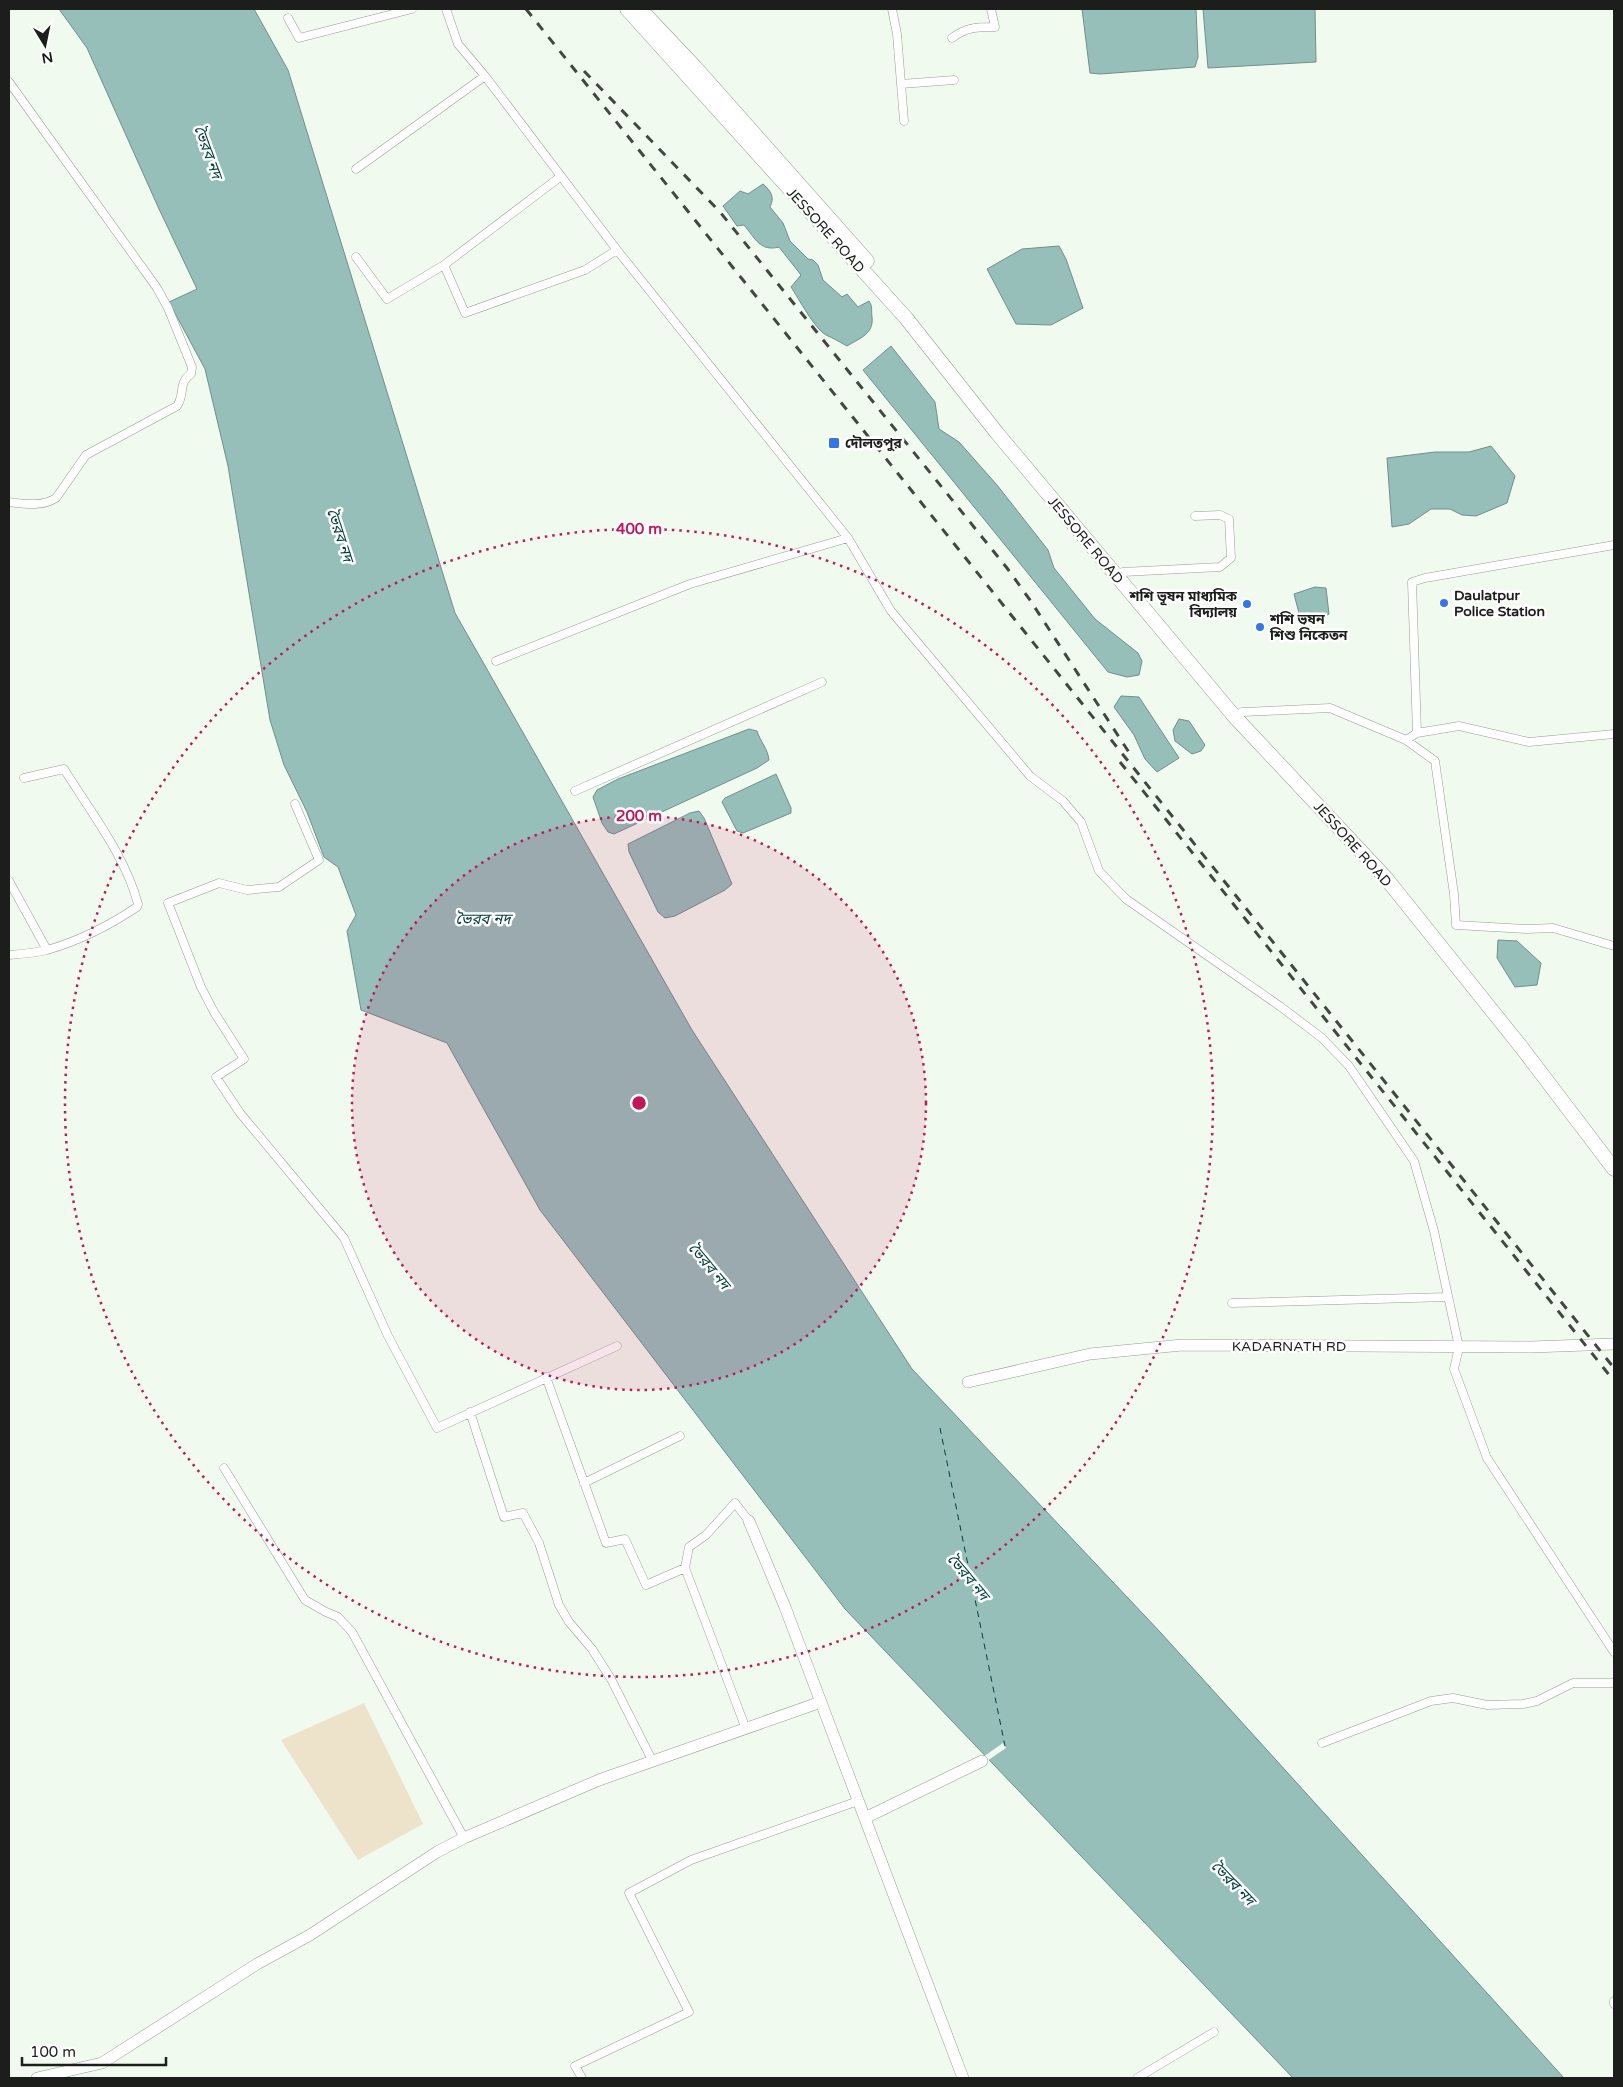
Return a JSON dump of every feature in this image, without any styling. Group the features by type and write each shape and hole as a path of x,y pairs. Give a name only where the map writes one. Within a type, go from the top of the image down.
{"highway":[{"name":"JESSORE ROAD","path":"627,9 906,318 997,434 1228,709 1384,877 1522,1048 1614,1169"},
{"name":"JESSORE ROAD","path":"640,9 701,74 865,259 1183,645 1242,712 1395,876 1495,1000 1614,1155"}],"main road":[{"name":"KADARNATH RD","path":"968,1382 1090,1354 1182,1345 1531,1347 1614,1344"},
{"path":"750,1520 963,2078"},
{"path":"37,2078 102,2063 257,1964 310,1935 437,1852 464,1838 598,1780 821,1702"},
{"path":"865,1818 982,1761"}],"street":[{"path":"288,18 298,38 412,9"},
{"path":"446,9 458,44 485,76 617,250 848,538 891,611 1030,776 1063,801 1080,822 1099,871 1126,899 1315,1032 1349,1066 1414,1161 1434,1231 1459,1347 1454,1369 1487,1458 1614,1652"},
{"path":"892,9 897,34 904,121"},
{"path":"952,38 960,32 976,26 995,27 991,9"},
{"path":"356,169 485,76"},
{"path":"901,84 954,80"},
{"path":"9,82 158,288 192,367 191,374 183,381 181,400 177,406 86,455 56,498 50,502 37,504 9,502"},
{"path":"356,257 387,299 444,265 560,177"},
{"path":"444,265 465,313 584,270 617,250"},
{"path":"1123,572 1220,567 1231,558 1230,519 1220,515 1195,516"},
{"path":"496,662 690,584 848,538"},
{"path":"1417,733 1412,582 1425,578 1614,545"},
{"path":"575,791 822,682"},
{"path":"1242,712 1330,708 1406,740 1435,761 1454,894 1456,925 1527,929 1553,928 1614,946"},
{"path":"1406,740 1417,733 1459,726 1529,742 1614,734"},
{"path":"9,955 47,950 100,929 127,914 137,907 138,904 134,887 110,843 64,769 24,778"},
{"path":"295,804 319,860 280,887 248,890 219,884 168,903 201,987 214,1012 244,1059 216,1077 240,1113 344,1238 388,1336 437,1428 617,1346"},
{"path":"9,881 47,950"},
{"path":"1232,1303 1448,1297"},
{"path":"546,1378 606,1543 625,1539 646,1585 685,1568"},
{"path":"470,1412 504,1517 523,1513 531,1525 539,1543 559,1605 569,1622 592,1649 611,1679 652,1760"},
{"path":"584,1482 680,1436"},
{"path":"224,1468 305,1600 338,1617 352,1632 464,1838"},
{"path":"746,1729 685,1568 689,1547 706,1534 735,1503 750,1520"},
{"path":"1322,1743 1431,1700 1453,1698 1487,1706 1523,1704 1537,1701 1573,1683 1614,1683"},
{"path":"582,2078 575,2066 689,2012 629,1893 691,1860 858,1800"},
{"path":"1137,2078 1214,2032"}],"shaded area":[{"path":"364,1703 423,1824 358,1860 281,1740"}],"water":[{"name":"ভৈরব নদ","path":"59,9 254,9 288,70 455,613 692,1030 912,1369 1161,1633 1564,2078 1293,2078 845,1609 540,1210 447,1043 361,1010 347,931 356,915 338,867 324,857 307,812 284,765 270,720 228,466 205,369 169,302 197,289 87,48"},
{"path":"1082,9 1196,9 1198,57 1195,67 1100,74 1090,73"},
{"path":"1203,9 1315,9 1316,62 1208,68"},
{"path":"763,184 771,194 770,207 783,223 790,241 808,259 813,260 818,265 823,280 842,297 847,294 858,307 869,301 872,317 871,328 861,338 847,346 821,331 791,287 801,275 779,247 767,248 762,246 744,225 737,226 723,206 740,191 748,194"},
{"path":"1059,246 1066,259 1083,308 1051,325 1016,324 987,269 1022,249"},
{"path":"891,346 935,402 939,429 959,442 997,485 1048,550 1054,568 1095,619 1138,653 1142,661 1139,675 1127,677 1108,672 863,370"},
{"path":"1491,446 1515,476 1507,503 1476,516 1462,515 1450,509 1431,509 1409,524 1392,527 1387,458 1435,452 1469,452"},
{"path":"1315,587 1326,588 1329,614 1322,619 1310,622 1300,617 1294,594"},
{"path":"1121,696 1139,697 1179,758 1157,772 1145,759 1134,735 1114,707"},
{"path":"1179,719 1189,721 1205,745 1201,751 1192,754 1175,741 1173,730"},
{"path":"749,729 757,731 769,760 757,768 614,834 608,832 602,823 593,797 597,790 618,779"},
{"path":"776,774 791,808 791,813 743,833 737,831 722,802 725,798"},
{"path":"699,811 704,818 732,884 725,890 675,916 665,918 658,912 629,852 628,844 690,813"},
{"path":"1498,940 1517,941 1541,963 1537,985 1515,987 1497,958"}],"pier":[{"path":"1003,1743 1006,1748 987,1761 983,1757"}],"ferry route":[{"path":"940,1428 1005,1746"}],"railway":[{"path":"526,9 1614,1368"},
{"path":"584,71 720,212 1007,568 1030,600 1132,757"},
{"path":"1120,762 1614,1381"}],"place":[{"name":"দৌলতপুর","path":"834,443"},
{"name":"Daulatpur Police Station","path":"1444,603"},
{"name":"শশি ভূষন মাধ্যমিক বিদ্যালয়","path":"1247,604"},
{"name":"শশি ভূষন শিশু নিকেতন","path":"1260,627"}]}
